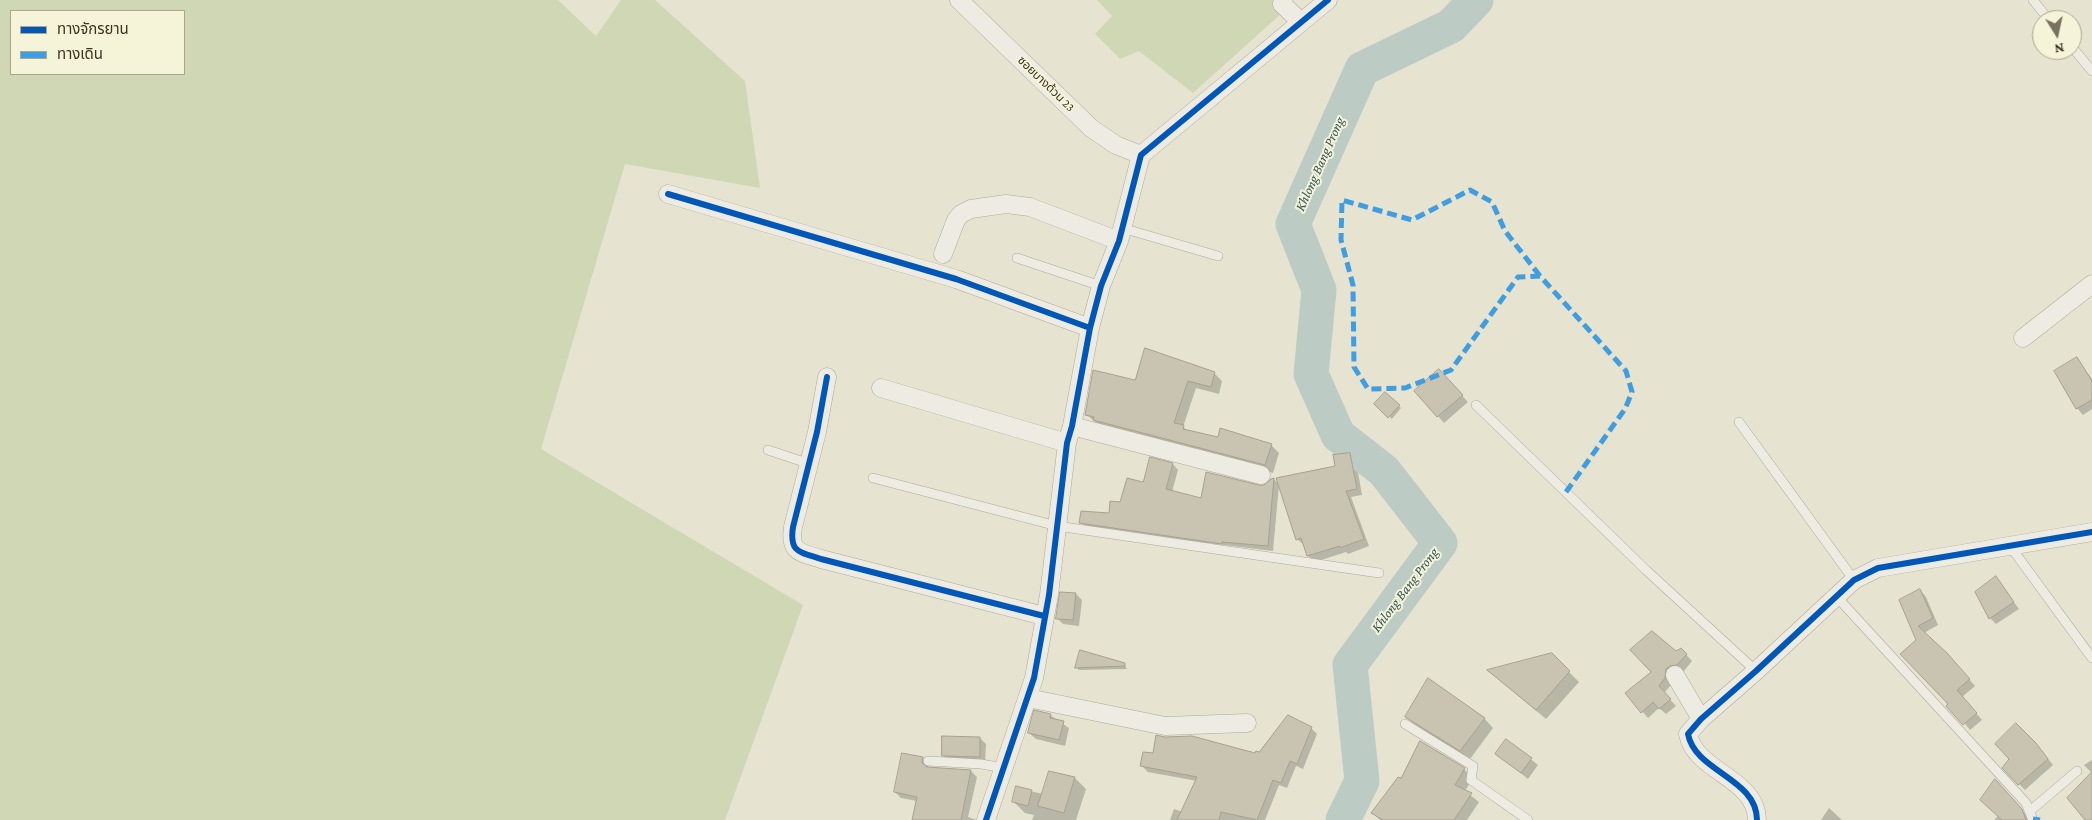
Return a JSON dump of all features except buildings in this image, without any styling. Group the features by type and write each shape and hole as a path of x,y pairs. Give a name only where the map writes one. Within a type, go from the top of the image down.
{"street":[{"name":"ซอยบางด้วน 23","path":"959,0 1091,128 1116,146 1141,155"},
{"path":"1283,0 1282,4 1301,22"},
{"path":"986,820 1034,678 1049,594 1066,442 1072,426 1090,328 1101,286 1120,235 1141,155 1328,0"},
{"path":"668,194 956,279 1090,328"},
{"path":"943,254 956,220 961,214 971,210 1006,204 1030,207 1120,235"},
{"path":"2023,338 2092,284"},
{"path":"827,377 810,464 793,527 791,540 795,548 804,554 821,559 1044,616"},
{"path":"881,388 1066,442"},
{"path":"1072,426 1261,475"},
{"path":"1756,820 1757,814 1751,799 1740,787 1702,758 1690,744 1688,734 1701,719 1854,580 1878,568 2089,533"},
{"path":"1675,675 1701,719"},
{"path":"1028,698 1165,726 1247,723"}],"lane":[{"path":"2033,0 2042,10"},
{"path":"2082,59 2092,71"},
{"path":"1120,235 1218,256"},
{"path":"1017,258 1101,286"},
{"path":"1476,405 1640,564 1756,671"},
{"path":"1740,422 1854,580"},
{"path":"768,450 810,464"},
{"path":"873,478 1057,526 1380,573"},
{"path":"2010,546 2092,658"},
{"path":"1836,596 2020,796 2032,815 2077,772"},
{"path":"1406,724 1473,766 1471,780 1528,820"},
{"path":"928,761 981,764 1004,768"}],"green space":[{"path":"0,0 558,0 596,36 621,0 655,0 745,81 760,188 625,164 541,449 803,605 725,820 0,820"},
{"path":"1097,0 1286,0 1283,12 1193,93 1139,51 1120,59 1095,34 1112,16"}],"waterway":[{"name":"Khlong Bang Prong","path":"1343,820 1362,781 1350,665 1440,543 1384,471 1338,435 1311,374 1319,290 1293,224 1362,69 1451,26 1476,0"}],"marked path":[{"path":"1540,276 1505,231 1492,202 1470,190 1412,220 1342,200 1341,240 1353,285 1354,367 1368,389 1405,388 1451,370 1518,277 1540,276 1626,371 1632,392 1625,409 1566,492"},
{"path":"2033,819 2040,820"}],"cycle path":[{"path":"986,820 1034,678 1049,595 1067,443 1072,426 1090,328 1101,286 1119,241 1141,155 1328,0"},
{"path":"668,194 956,279 1090,328"},
{"path":"827,377 817,432 793,527 792,536 795,547 802,553 821,559 1044,616"},
{"path":"1757,820 1754,806 1747,794 1737,784 1702,758 1693,747 1688,734 1701,719 1854,580 1878,568 2092,532"}]}
